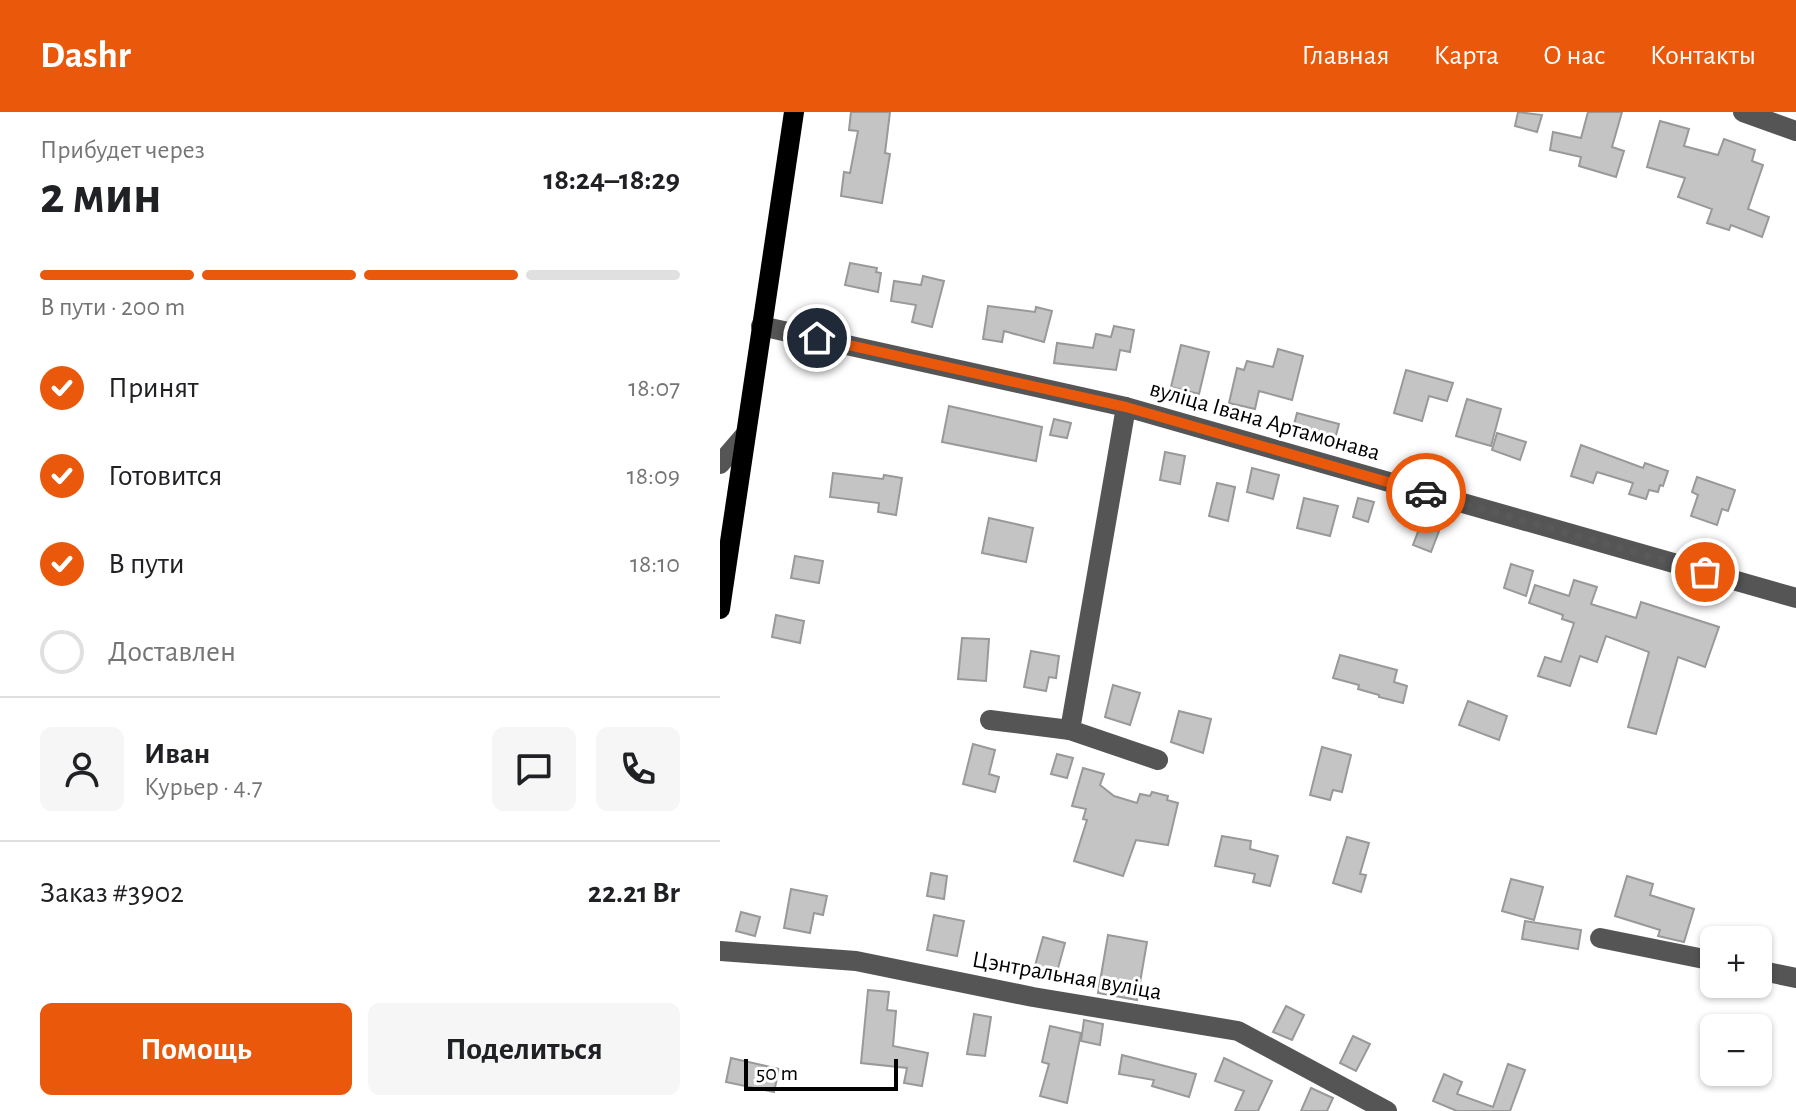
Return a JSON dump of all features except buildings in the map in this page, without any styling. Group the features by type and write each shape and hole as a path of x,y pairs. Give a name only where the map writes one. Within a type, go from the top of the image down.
{"main road":[{"path":"720,605 794,112"}],"street":[{"path":"1743,112 1796,131"},
{"name":"вуліца Івана Артамонава","path":"761,326 1126,407 1796,598"},
{"path":"1070,730 1126,407"},
{"path":"720,464 745,435"},
{"path":"990,720 1070,730 1158,760"},
{"path":"1600,938 1700,958"},
{"name":"Цэнтральная вуліца","path":"720,951 856,961 1033,997 1238,1031 1387,1111"},
{"path":"1772,973 1796,978"}],"way so far":[{"path":"1426,493 1705,572"}],"route":[{"path":"817,338 1126,407 1426,493"}]}
